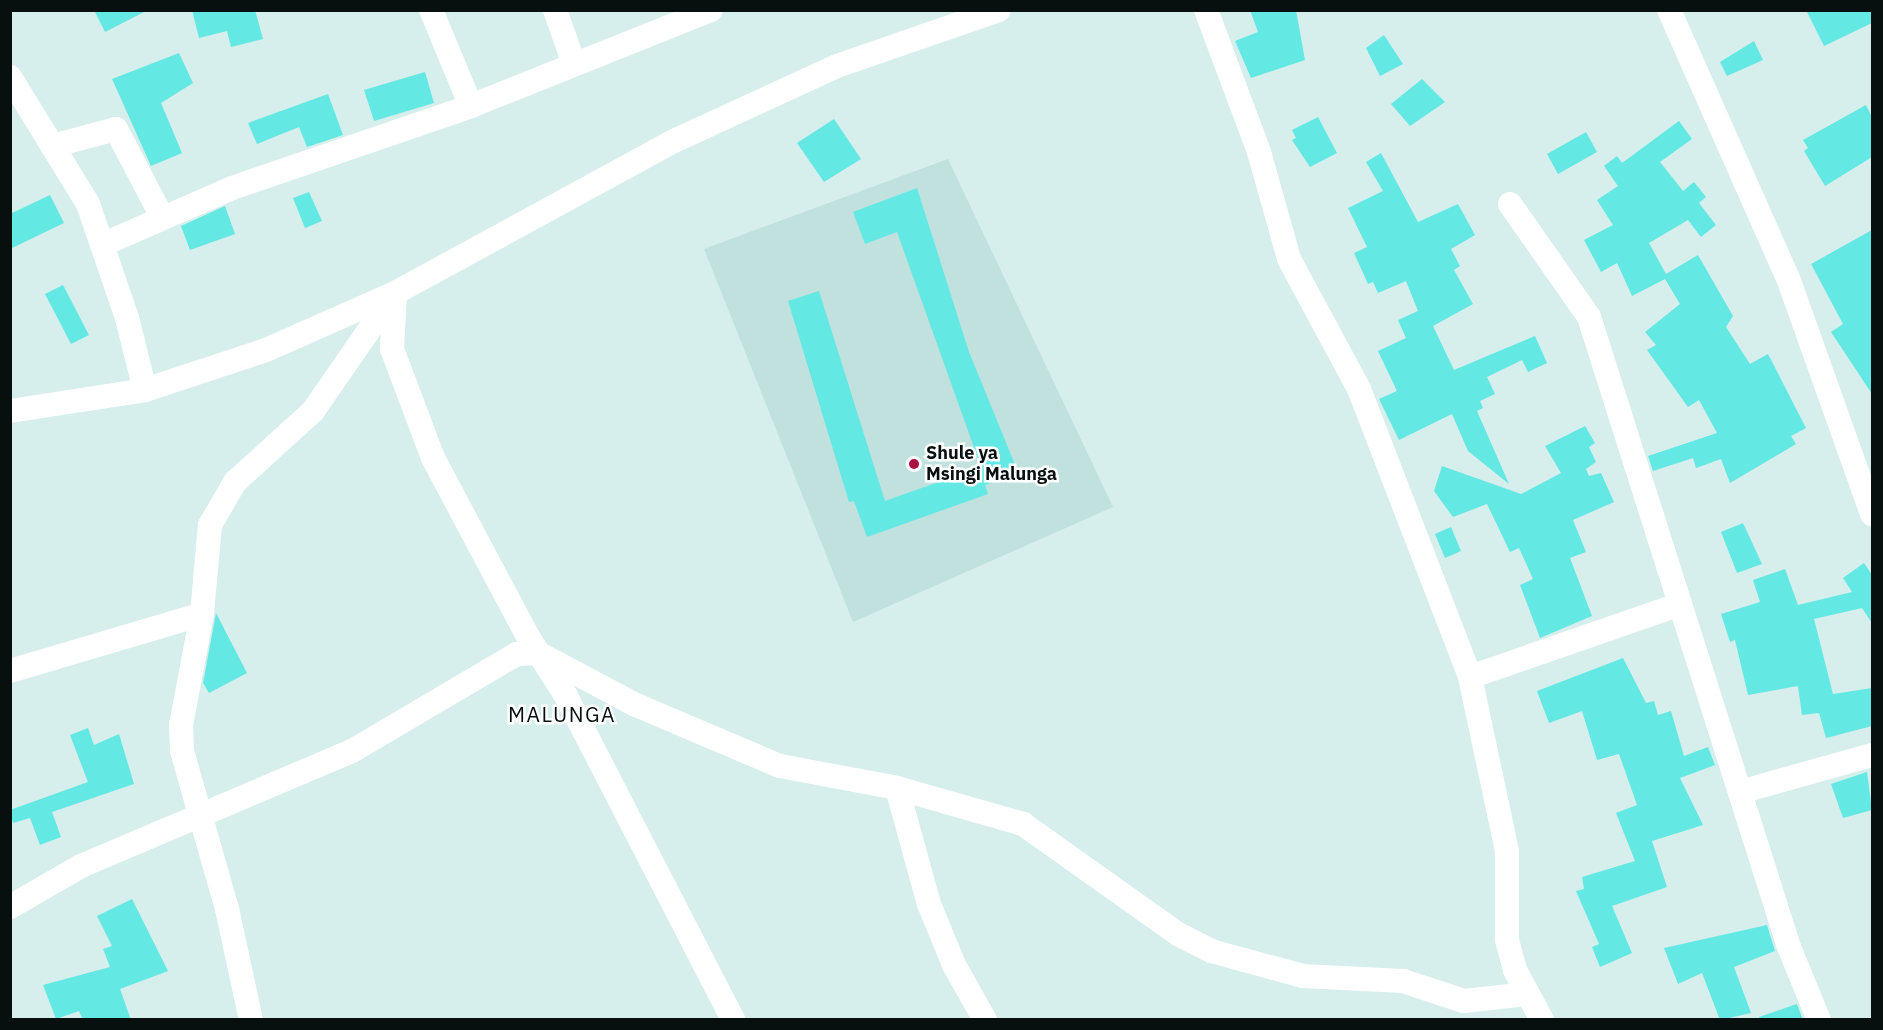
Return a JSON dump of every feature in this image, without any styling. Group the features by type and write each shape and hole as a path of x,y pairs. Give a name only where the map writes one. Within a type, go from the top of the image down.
{"street":[{"path":"431,10 471,106"},
{"path":"555,10 574,64"},
{"path":"104,244 161,215 471,106 711,10"},
{"path":"10,411 145,390 266,350 395,292 674,141 837,66 967,15 999,10"},
{"path":"1206,10 1259,152 1289,259 1359,389 1470,677 1508,851 1507,940 1527,994 1542,1020"},
{"path":"1669,10 1788,278 1872,514"},
{"path":"10,77 52,146 104,244 145,390"},
{"path":"52,146 116,129 161,215"},
{"path":"1510,204 1589,316 1678,606 1789,947 1819,1020"},
{"path":"251,1020 198,813 181,725 202,614 210,525 219,505 235,482 313,411 395,292"},
{"path":"395,292 392,349 433,458 538,653 566,696 733,1020"},
{"path":"1470,677 1678,606"},
{"path":"10,671 202,614"},
{"path":"10,908 81,866 198,813 352,751 499,663 538,653 636,705 780,766 897,788 1023,824 1178,934 1211,951 1303,976 1391,979 1492,1010 1527,994"},
{"path":"1740,792 1872,755"},
{"path":"897,788 929,904 954,964 985,1020"}],"shaded area":[{"path":"948,159 1113,507 853,622 704,249"}],"building":[{"path":"94,10 148,10 105,32"},
{"path":"192,10 255,10 263,39 231,47 227,31 199,38"},
{"path":"1250,10 1296,10 1305,60 1251,78 1235,41 1258,32"},
{"path":"1806,10 1872,10 1872,23 1824,46"},
{"path":"1384,35 1403,64 1380,76 1366,48"},
{"path":"1754,41 1763,60 1727,76 1720,62"},
{"path":"179,53 193,83 161,103 182,153 151,166 112,79"},
{"path":"425,72 434,103 374,121 364,90"},
{"path":"1422,79 1445,102 1410,126 1391,104"},
{"path":"328,94 343,135 307,147 299,127 257,144 248,123"},
{"path":"1866,105 1872,117 1872,157 1825,186 1804,151 1808,148 1803,140"},
{"path":"1318,117 1337,153 1310,167 1292,140 1296,138 1292,130"},
{"path":"834,119 861,159 824,182 797,143"},
{"path":"1679,121 1692,139 1660,162 1683,191 1694,182 1706,197 1699,203 1716,225 1701,237 1688,220 1649,243 1666,274 1698,255 1733,316 1726,327 1750,364 1768,354 1806,428 1791,436 1796,444 1730,483 1721,459 1696,468 1693,458 1653,471 1648,456 1717,433 1699,400 1688,407 1647,350 1656,345 1645,332 1680,304 1665,279 1632,296 1617,263 1601,272 1584,240 1613,225 1597,200 1618,186 1604,166 1617,156 1622,163"},
{"path":"1586,132 1597,152 1558,174 1547,154"},
{"path":"1381,153 1418,222 1458,204 1475,235 1451,249 1460,266 1454,270 1473,304 1433,326 1454,370 1535,336 1547,363 1528,372 1522,360 1487,377 1495,394 1480,401 1483,408 1477,411 1509,484 1468,451 1452,414 1399,440 1379,399 1397,391 1378,351 1406,338 1398,320 1418,311 1406,281 1378,293 1373,282 1368,284 1354,253 1367,247 1348,208 1383,191 1366,162"},
{"path":"917,188 969,352 1018,472 985,485 988,494 867,537 854,501 849,502 788,301 819,291 885,501 981,467 897,232 865,244 853,212"},
{"path":"309,192 322,221 305,228 293,198"},
{"path":"50,195 64,223 10,249 10,214"},
{"path":"225,206 235,234 190,250 181,226"},
{"path":"1872,230 1872,394 1831,332 1843,324 1811,264"},
{"path":"63,285 89,335 71,344 45,294"},
{"path":"1585,426 1595,443 1589,447 1596,462 1586,469 1589,476 1601,473 1614,502 1573,520 1586,552 1570,558 1592,616 1540,638 1520,585 1533,579 1519,548 1510,552 1487,504 1453,517 1434,491 1442,466 1521,494 1561,473 1545,446"},
{"path":"1743,523 1762,564 1737,573 1721,532"},
{"path":"1451,527 1461,551 1445,558 1435,534"},
{"path":"1864,563 1872,575 1872,623 1862,608 1814,619 1833,694 1872,688 1872,726 1826,738 1819,713 1802,715 1798,686 1748,695 1735,640 1730,642 1721,614 1760,602 1753,580 1785,569 1798,605 1852,592 1843,578"},
{"path":"216,613 247,673 209,693 203,683"},
{"path":"1623,658 1646,703 1654,701 1658,715 1671,711 1684,756 1708,747 1715,765 1680,778 1703,825 1652,841 1667,887 1612,906 1632,953 1600,967 1592,947 1599,944 1576,891 1584,889 1582,877 1635,861 1616,813 1637,805 1619,754 1597,760 1582,711 1549,723 1537,691"},
{"path":"88,728 94,745 119,734 134,784 52,812 61,837 40,845 30,818 13,823 10,810 88,782 70,735"},
{"path":"1867,772 1872,810 1843,818 1831,784"},
{"path":"132,899 168,971 120,989 131,1020 83,1020 79,1011 56,1019 43,985 110,967 103,949 112,946 97,916"},
{"path":"1767,925 1775,951 1734,967 1751,1013 1720,1020 1702,973 1678,984 1664,948"},
{"path":"1797,1004 1803,1020 1759,1020 1759,1017"}],"place":[{"name":"Shule ya Msingi Malunga","path":"914,464"}],"district":[{"name":"MALUNGA","path":"562,714"}]}
